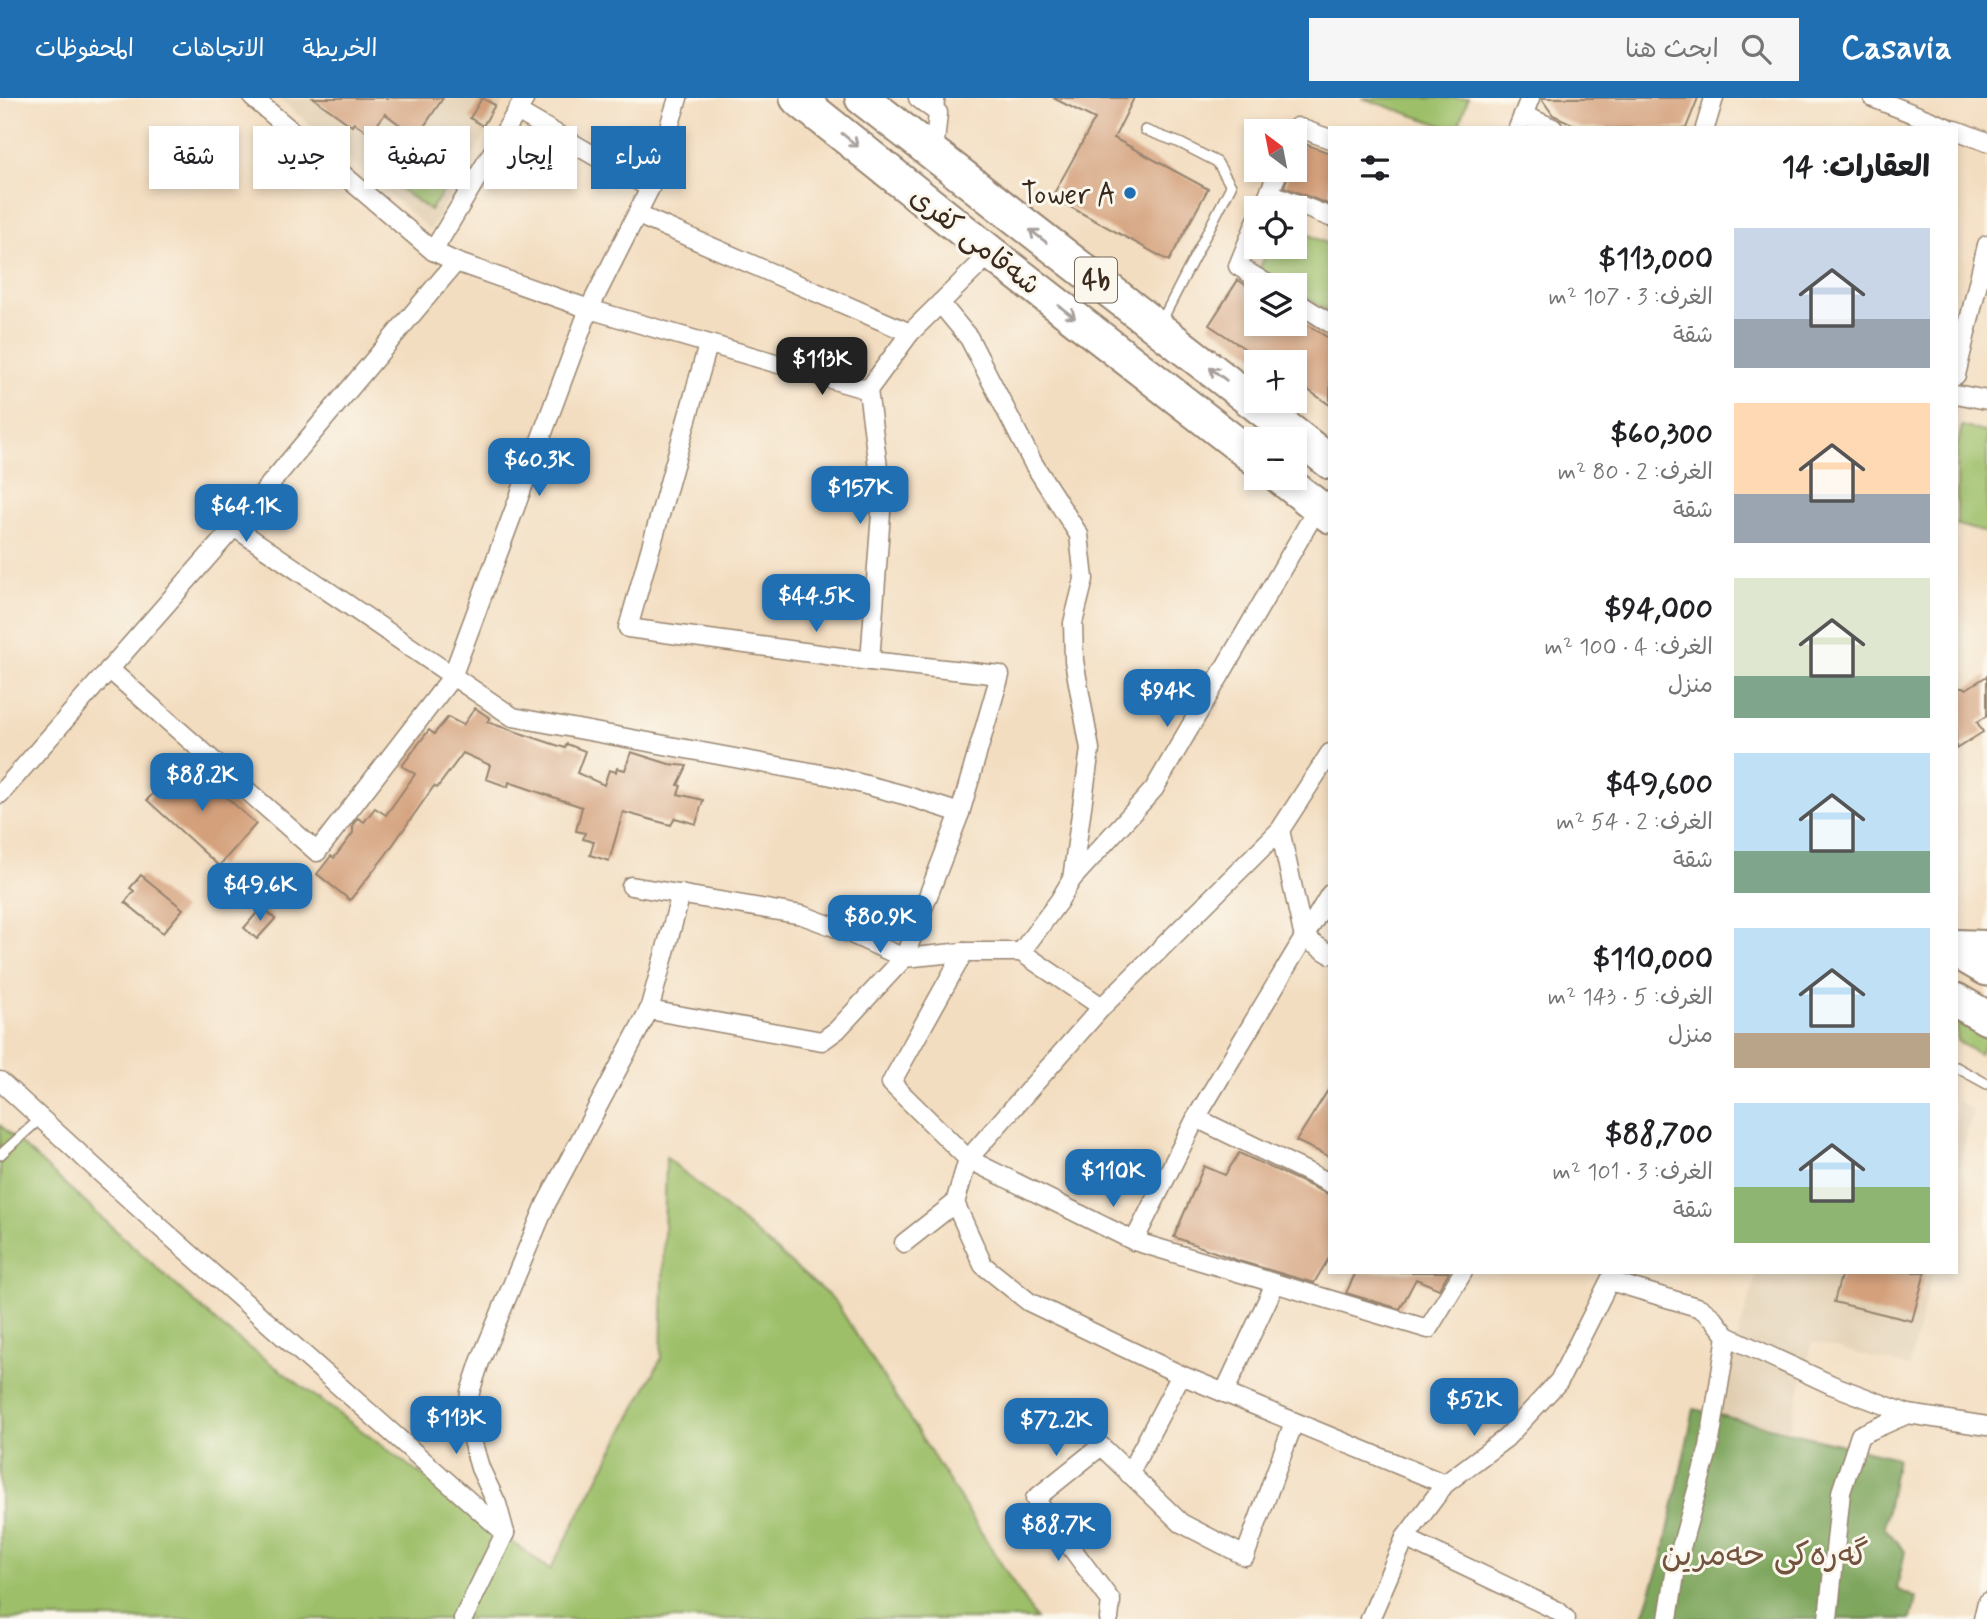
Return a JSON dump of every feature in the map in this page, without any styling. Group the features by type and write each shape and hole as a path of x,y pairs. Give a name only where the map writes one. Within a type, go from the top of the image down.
{"highway":[{"name":"شەقامی کفری","path":"797,98 1244,450"},
{"name":"شەقامی کفری","path":"862,98 1328,460"},
{"path":"1297,490 1324,511"},
{"path":"1958,952 1987,969"},
{"path":"1958,1001 1987,1018"}],"street":[{"path":"253,98 433,251 456,262 589,309 868,390"},
{"path":"669,126 678,98"},
{"path":"918,98 939,106 934,153"},
{"path":"1706,126 1714,98"},
{"path":"1872,98 1945,126"},
{"path":"433,251 521,105 591,150"},
{"path":"1524,114 1549,126"},
{"path":"1307,131 1328,138"},
{"path":"1958,132 1987,142"},
{"path":"109,669 317,852 452,677 589,309 650,189"},
{"path":"1307,211 1328,216"},
{"path":"638,215 910,333"},
{"path":"1958,367 1987,245"},
{"path":"1244,251 1238,265 1250,273"},
{"path":"870,661 882,499 868,390 910,333 991,253"},
{"path":"0,794 234,527 456,262"},
{"path":"940,303 969,338 1032,463 1079,535 1084,579 1073,623 1074,661 1090,749 1072,879"},
{"path":"1307,309 1328,322"},
{"path":"649,1010 822,1041 837,1030 904,958 960,813 1000,675 870,661 628,628 708,345"},
{"path":"1958,394 1987,400"},
{"path":"1021,951 1059,901 1072,879 1154,789 1324,511"},
{"path":"234,527 513,717 832,776 960,813"},
{"path":"904,1243 955,1203 968,1159 1102,1007 1280,830 1328,756"},
{"path":"1280,830 1304,939 1328,953"},
{"path":"631,886 802,915 845,930 904,958 1021,951 1102,1007"},
{"path":"463,1619 505,1533 467,1423 470,1392 546,1205 649,1010 681,894"},
{"path":"1134,1241 1196,1118 1328,897"},
{"path":"1958,943 1987,944"},
{"path":"964,953 891,1083 968,1159 1134,1241 1428,1329 1462,1274"},
{"path":"0,1081 172,1238 505,1533"},
{"path":"1196,1118 1328,1182"},
{"path":"955,1203 984,1265 1029,1302 1181,1375 1445,1484"},
{"path":"1370,1619 1405,1538 1445,1484 1506,1438 1559,1381 1612,1277 1700,1308 1713,1318 1727,1336 1832,1385 1908,1414 1987,1426"},
{"path":"1224,1393 1275,1284"},
{"path":"1668,1619 1677,1562 1709,1447 1727,1336"},
{"path":"1129,1474 1181,1375"},
{"path":"1828,1619 1841,1492 1860,1435 1908,1414"},
{"path":"1109,1619 1111,1601 1035,1499 1101,1446 1181,1523 1245,1556 1294,1422"},
{"path":"1405,1538 1558,1611 1566,1619"},
{"path":"1983,1619 1987,1602"}],"lane":[{"path":"1145,130 1180,143 1217,162 1231,186 1158,328"},
{"path":"1958,1068 1987,1084"},
{"path":"0,1155 41,1118"}],"shaded area":[{"path":"279,98 506,98 490,126 484,126 484,136 470,161 470,126 364,126 364,172 350,160 350,126 311,126"},
{"path":"383,189 454,189 430,230"},
{"path":"1958,1101 1973,1110 1958,1172"},
{"path":"1751,1274 1932,1274 1909,1367 1813,1342 1789,1430 1714,1414 1756,1277"}],"green space":[{"path":"1362,98 1468,98 1459,126 1444,126"},
{"path":"400,189 445,189 430,210"},
{"path":"1307,234 1328,244 1328,311 1307,298 1307,273 1266,273 1259,269 1264,259 1307,259"},
{"path":"1962,426 1987,433 1987,533 1958,525 1958,444"},
{"path":"1958,1022 1987,1039 1979,1054 1958,1042"},
{"path":"0,1125 223,1328 550,1570 661,1359 666,1157 835,1301 1036,1619 0,1619"},
{"path":"1694,1409 1897,1458 1884,1527 1905,1551 1897,1589 1916,1598 1911,1619 1642,1619 1662,1559"}],"building":[{"path":"313,98 443,98 424,126 402,126 385,114 376,126 364,126 364,130 354,123 352,126"},
{"path":"482,98 495,105 483,126 470,118"},
{"name":"Tower A","path":"1053,98 1134,98 1114,138 1208,189 1169,261 1052,197 1095,119"},
{"path":"1541,98 1698,98 1687,126 1577,126 1553,115"},
{"path":"1307,145 1328,152 1328,204 1284,187 1286,182 1307,182"},
{"path":"1238,280 1244,284 1244,336 1307,336 1307,325 1328,338 1328,404 1307,389 1307,350 1247,350 1209,325"},
{"path":"1987,676 1987,716 1977,722 1983,732 1958,748 1958,687 1966,689"},
{"path":"475,708 490,718 487,722 565,748 567,744 585,751 577,773 604,785 609,770 625,770 631,752 669,764 687,766 678,785 681,786 678,794 703,800 696,824 675,818 671,825 623,812 609,861 590,855 594,842 583,839 585,833 576,831 582,807 509,782 508,787 486,779 490,765 463,753 437,788 434,786 350,900 317,874 331,856 334,858 353,833 353,824 358,818 364,822 375,808 386,815 415,774 402,766 429,730 434,734 448,717 463,725"},
{"path":"188,762 256,824 219,866 147,800 165,780 169,784"},
{"path":"141,875 183,909 163,933 125,902 134,891 130,888"},
{"path":"262,907 275,919 257,939 244,928"},
{"path":"1328,1090 1328,1156 1296,1141"},
{"path":"1239,1153 1328,1194 1328,1259 1314,1283 1239,1261 1174,1237 1204,1166 1225,1175"},
{"path":"1355,1274 1448,1274 1439,1289 1416,1279 1400,1309 1346,1293"},
{"path":"1841,1274 1924,1274 1912,1321 1834,1302"}],"place":[{"name":"Tower A","path":"1130,193"}],"district":[{"name":"گەرەکی حەمرین","path":"1765,1554"}]}
